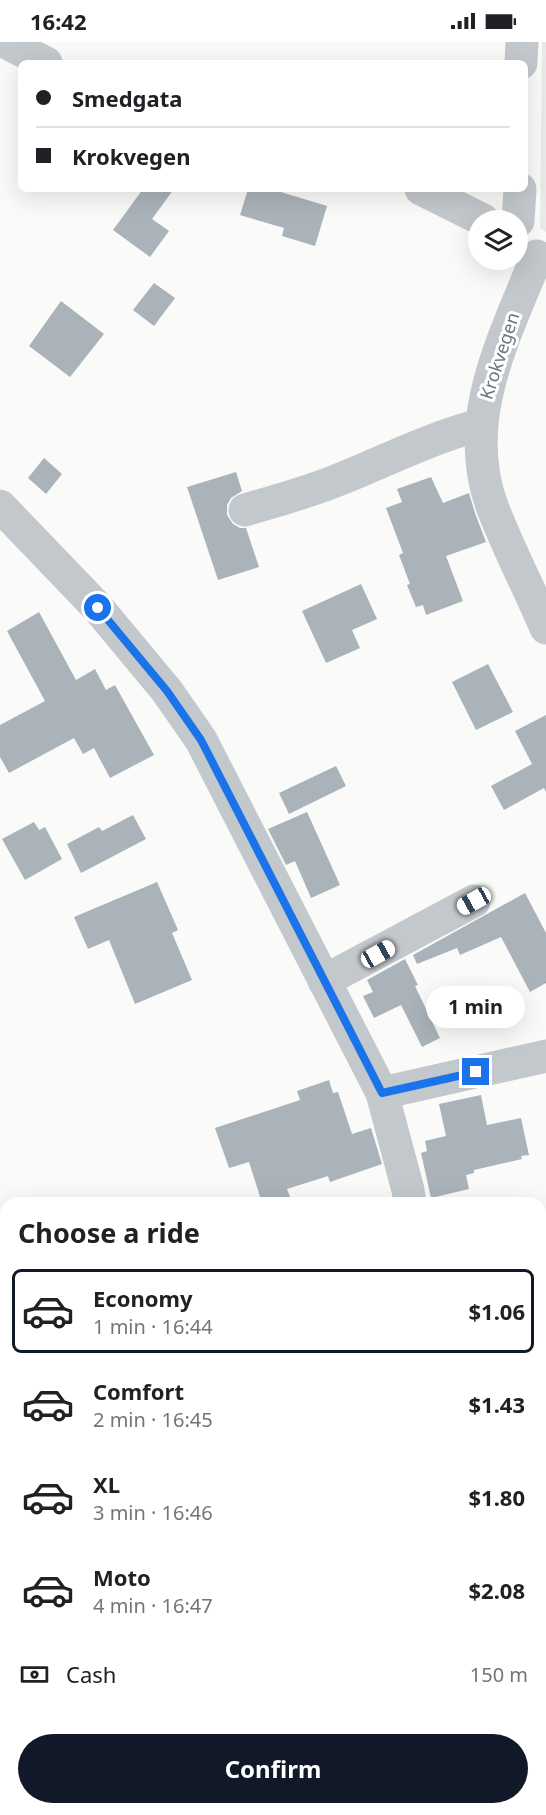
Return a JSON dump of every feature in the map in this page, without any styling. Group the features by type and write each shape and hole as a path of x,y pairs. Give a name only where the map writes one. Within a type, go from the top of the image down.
{"street":[{"path":"5,42 40,60"},
{"path":"521,60 522,42"},
{"path":"427,192 468,212"},
{"path":"519,210 520,192"},
{"name":"Krokvegen","path":"533,253 486,390 480,425 482,462 492,505 546,628"},
{"path":"245,510 333,482 454,432 480,425"},
{"path":"0,507 98,608 167,691 201,740 382,1093 409,1197"},
{"path":"324,981 474,901"},
{"path":"382,1093 546,1056"}],"shaded area":[{"path":"542,42 546,42 546,232 540,228"}],"building":[{"path":"141,192 172,192 152,219 169,231 150,257 113,230"},
{"path":"247,192 281,192 327,206 315,246 282,236 284,228 240,215"},
{"path":"154,283 175,298 154,326 133,310"},
{"path":"61,301 104,334 70,377 29,346"},
{"path":"44,458 62,474 46,494 28,478"},
{"path":"236,472 242,491 231,498 227,505 227,515 233,524 246,528 259,567 218,580 187,487"},
{"path":"431,477 443,503 469,493 486,542 446,556 463,601 426,615 423,605 416,607 407,585 410,584 399,555 403,553 386,508 402,502 397,489"},
{"path":"361,584 377,619 352,630 360,648 326,663 302,611"},
{"path":"39,612 76,680 95,669 106,690 115,685 154,755 110,778 94,748 83,754 74,738 9,773 0,757 0,725 45,701 7,631"},
{"path":"488,664 513,712 476,730 452,682"},
{"path":"546,715 546,792 544,788 504,810 491,786 532,764 515,731"},
{"path":"336,766 346,786 289,814 279,793"},
{"path":"307,812 340,885 311,898 295,861 286,865 268,829"},
{"path":"133,815 146,839 81,873 67,844 99,827 102,831"},
{"path":"34,822 39,830 45,827 62,859 25,880 2,839"},
{"path":"157,882 178,930 172,933 192,980 135,1004 109,940 88,949 74,917"},
{"path":"525,893 546,933 546,983 530,992 501,937 460,955 457,948 417,964 413,955"},
{"path":"405,959 440,1038 422,1047 401,1005 374,1018 363,996 373,992 367,980"},
{"path":"329,1080 333,1093 338,1092 352,1134 371,1128 382,1164 330,1182 328,1176 287,1189 290,1197 260,1197 249,1162 229,1168 215,1128 300,1100 297,1091"},
{"path":"481,1095 487,1125 521,1118 529,1155 521,1156 522,1159 474,1170 474,1173 466,1175 469,1189 431,1197 421,1153 427,1151 425,1141 446,1136 439,1104"}],"route":[{"path":"98,608 167,691 201,740 382,1093 476,1072"}]}
